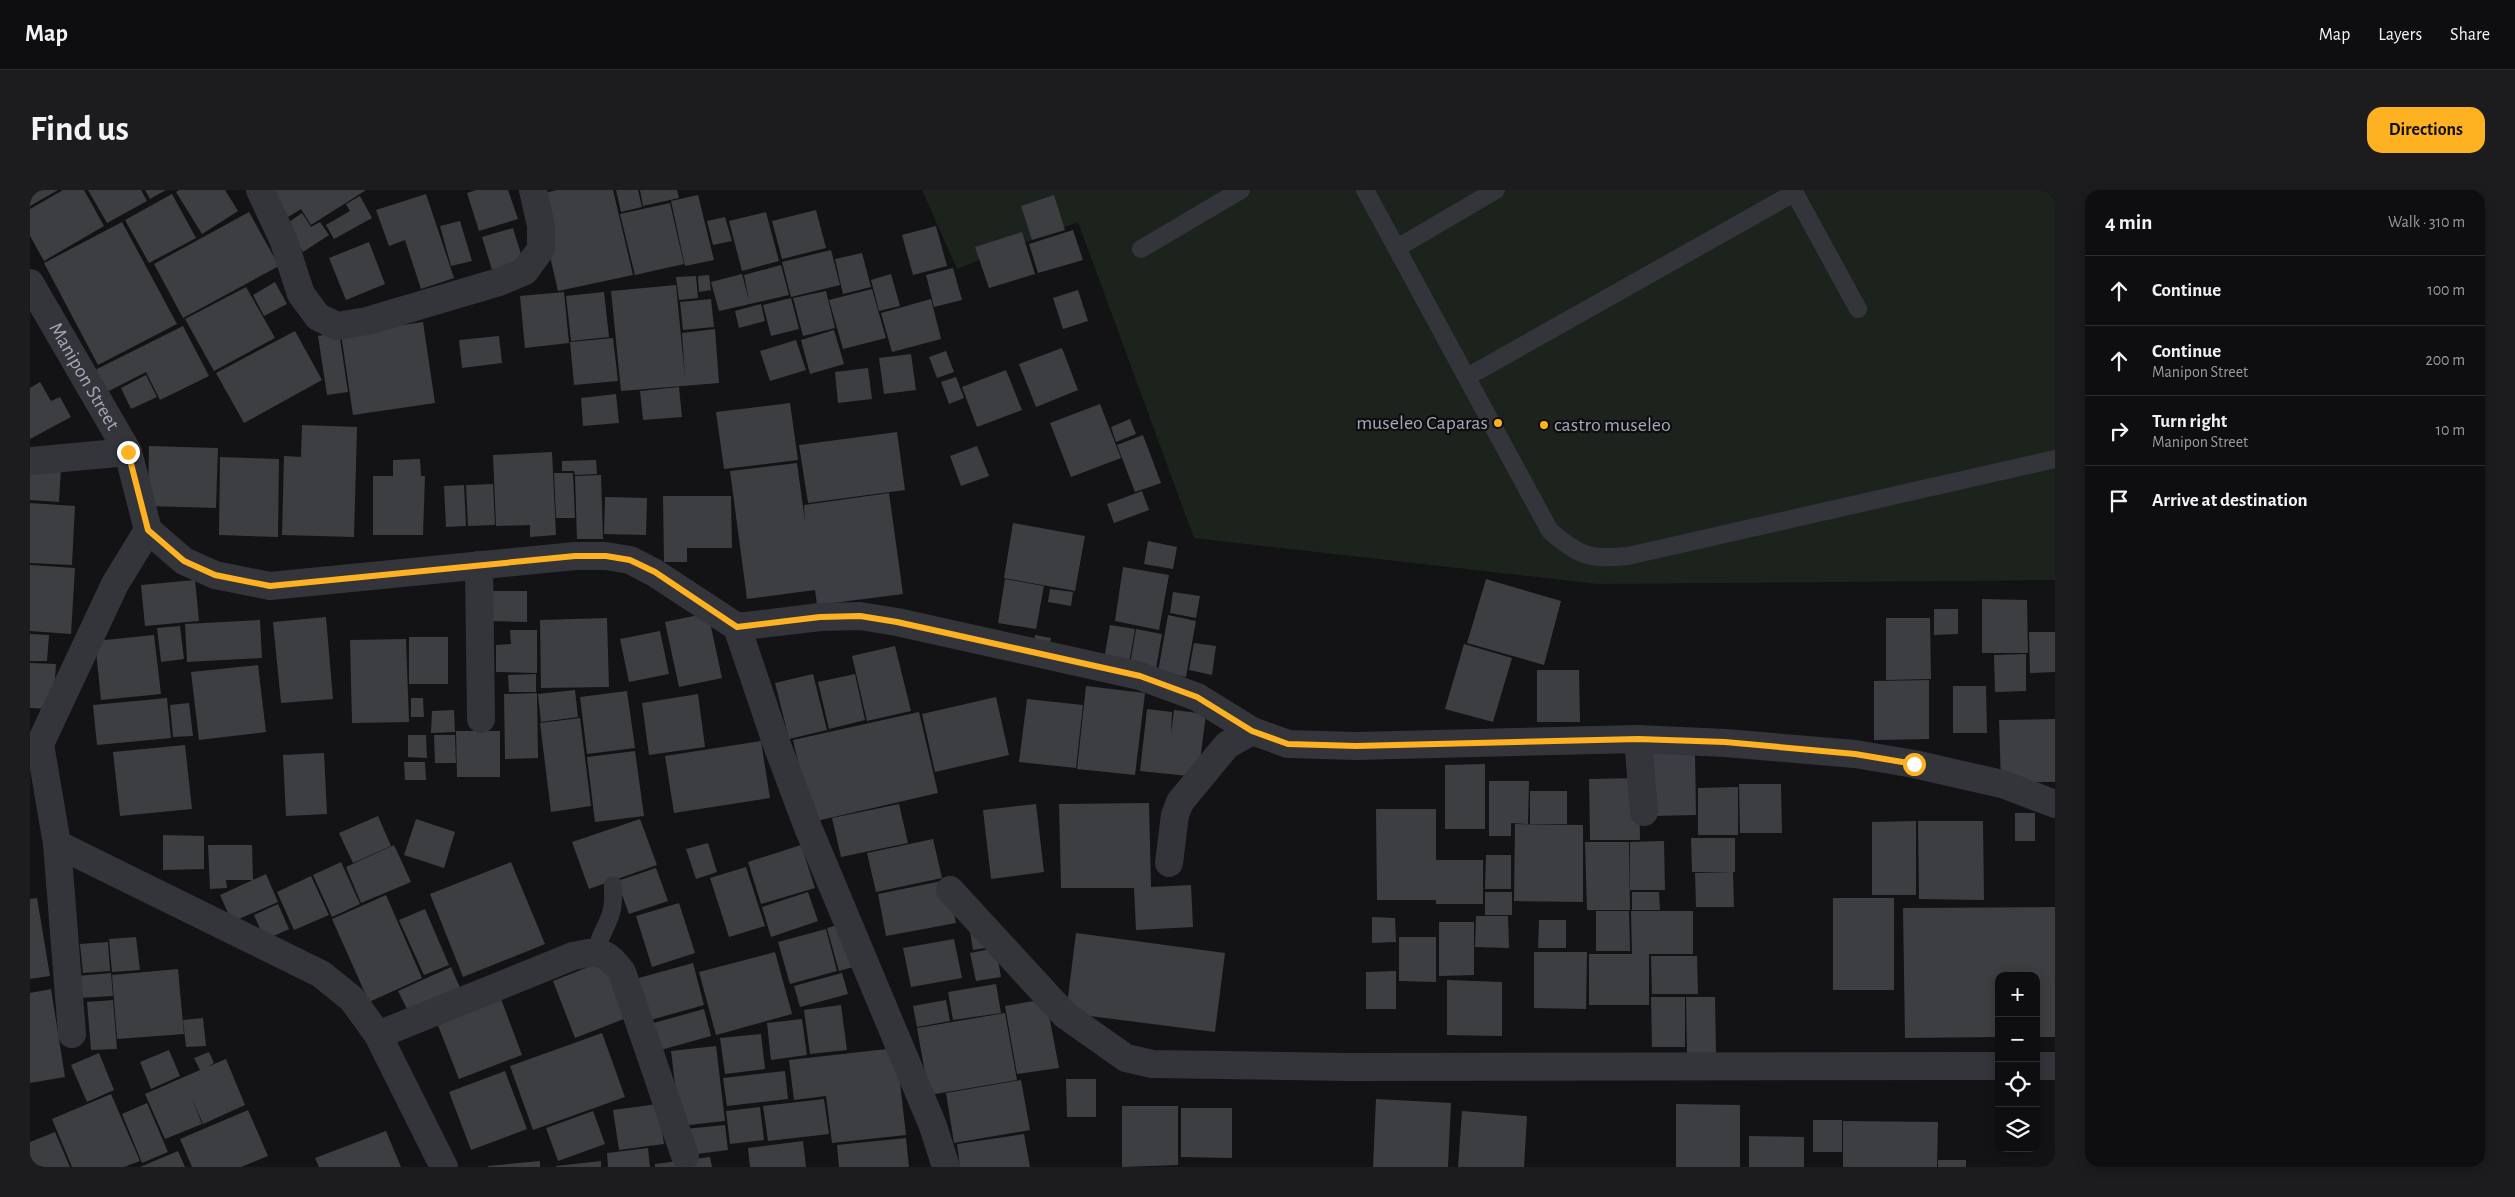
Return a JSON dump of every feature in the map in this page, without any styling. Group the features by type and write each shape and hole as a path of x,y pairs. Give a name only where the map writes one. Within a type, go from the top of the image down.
{"street":[{"path":"260,190 283,239 301,294 318,317 337,326 367,321 499,282 526,271 541,249 541,226 533,190"},
{"name":"Manipon Street","path":"30,284 128,452 148,530"},
{"path":"30,462 128,452"},
{"path":"72,1034 57,844 35,744 115,584 148,530 184,561 215,575 270,586 575,556 606,556 630,560 655,572 737,627 780,754 933,1126 946,1167"},
{"path":"479,565 481,719"},
{"path":"737,627 820,617 860,616 897,622 1148,678 1197,697 1252,731 1288,744 1356,746 1638,739 1725,742 1855,754 1914,764 2002,784 2055,804"},
{"path":"1169,863 1175,815 1180,802 1227,745 1252,731"},
{"path":"1638,739 1644,812"},
{"path":"57,844 321,974 352,998 378,1035 444,1167"},
{"path":"950,890 1065,1015 1126,1058 1152,1064 1347,1067 1995,1066"},
{"path":"378,1035 573,956 597,951 611,958 622,972 685,1156"},
{"path":"2040,1066 2055,1066"}],"lane":[{"path":"1141,249 1241,190"},
{"path":"1365,190 1550,531 1574,551 1601,559 1628,556 2055,459"},
{"path":"1397,248 1496,190"},
{"path":"1467,377 1794,192 1858,309"},
{"path":"597,951 599,936 611,916 614,904 613,885"}],"shaded area":[{"path":"922,190 2055,190 2055,580 1598,584 1194,538 1078,222 957,269"}],"building":[{"path":"30,190 58,190 30,206"},
{"path":"63,190 84,190 104,226 44,261 30,236 30,209"},
{"path":"88,190 141,190 147,201 107,223"},
{"path":"145,190 166,190 150,199"},
{"path":"179,190 225,190 238,211 202,234 176,192"},
{"path":"276,190 366,190 311,225 301,209 288,217 272,192"},
{"path":"476,190 508,190 518,219 479,231 467,193"},
{"path":"557,190 613,190 633,275 558,291 536,195"},
{"path":"616,190 638,190 642,207 621,212"},
{"path":"640,190 677,190 679,198 643,206"},
{"path":"172,194 196,238 149,263 125,220"},
{"path":"426,194 454,278 421,289 405,240 389,246 376,210"},
{"path":"698,195 714,260 685,266 671,201"},
{"path":"1054,195 1065,230 1032,240 1021,206"},
{"path":"360,196 372,218 334,239 326,225 350,211 346,204"},
{"path":"670,203 684,264 635,275 620,214"},
{"path":"816,210 826,248 782,259 772,221"},
{"path":"249,212 279,266 183,318 154,264"},
{"path":"766,212 779,261 742,271 729,221"},
{"path":"302,213 311,227 320,222 329,235 303,252 286,224"},
{"path":"725,217 732,241 713,245 707,221"},
{"path":"460,221 472,261 451,266 440,226"},
{"path":"122,222 177,324 98,365 44,263"},
{"path":"936,226 947,266 913,275 902,235"},
{"path":"513,228 524,264 493,273 482,237"},
{"path":"1073,230 1083,260 1038,273 1029,244"},
{"path":"1022,232 1035,274 989,288 975,247"},
{"path":"369,242 385,284 346,300 329,258"},
{"path":"831,250 840,285 791,297 782,262"},
{"path":"862,253 871,287 843,294 835,259"},
{"path":"781,265 789,295 719,311 711,282 742,274 749,301 744,275"},
{"path":"953,268 962,300 934,307 926,275"},
{"path":"891,274 900,306 879,311 871,280"},
{"path":"709,275 711,290 699,292 698,276"},
{"path":"696,276 698,298 679,300 676,277"},
{"path":"275,282 287,304 264,316 253,295"},
{"path":"676,285 685,378 682,333 715,329 719,383 621,391 611,291"},
{"path":"246,287 275,338 214,371 185,319"},
{"path":"872,289 886,338 843,349 829,300"},
{"path":"1078,290 1088,321 1063,329 1053,298"},
{"path":"826,291 835,328 803,336 793,298"},
{"path":"564,292 569,343 525,348 520,296"},
{"path":"604,292 609,337 571,341 566,296"},
{"path":"791,298 799,329 771,336 763,305"},
{"path":"711,299 714,327 683,330 680,302"},
{"path":"931,299 941,339 892,352 881,313"},
{"path":"761,304 765,321 739,328 735,311"},
{"path":"423,322 435,403 353,415 341,334"},
{"path":"183,326 209,376 160,400 146,372 107,392 95,370"},
{"path":"834,330 844,364 810,374 801,340"},
{"path":"295,331 322,380 244,423 216,373"},
{"path":"339,332 348,392 327,395 318,336"},
{"path":"499,336 502,363 462,368 459,340"},
{"path":"613,338 618,381 574,385 570,342"},
{"path":"796,340 806,370 770,381 760,351"},
{"path":"1062,348 1078,390 1036,407 1019,364"},
{"path":"946,351 954,372 937,378 929,357"},
{"path":"911,354 916,390 884,394 879,358"},
{"path":"868,368 872,399 838,403 835,372"},
{"path":"1006,370 1022,410 977,427 962,387"},
{"path":"146,375 157,397 131,409 121,388"},
{"path":"956,377 964,398 949,404 941,382"},
{"path":"40,382 51,401 60,397 71,417 30,439 30,388"},
{"path":"679,387 682,417 643,420 640,391"},
{"path":"616,394 619,423 583,426 581,398"},
{"path":"790,403 798,460 724,469 716,412"},
{"path":"1100,404 1121,458 1071,477 1050,423"},
{"path":"1130,419 1136,434 1116,442 1111,427"},
{"path":"302,425 357,427 354,537 282,535 284,456 301,457"},
{"path":"897,432 905,490 808,503 799,445"},
{"path":"1143,435 1161,483 1135,492 1117,445"},
{"path":"149,446 218,448 216,508 148,506"},
{"path":"977,446 989,476 961,486 950,456"},
{"path":"552,452 556,535 530,537 530,525 496,526 493,455"},
{"path":"220,457 279,459 278,537 219,535"},
{"path":"420,459 421,476 425,476 423,535 373,535 373,476 393,476 393,460"},
{"path":"596,460 597,474 575,475 574,471 562,471 562,461"},
{"path":"797,463 805,521 804,505 889,493 903,594 817,605 815,590 747,599 730,471"},
{"path":"30,466 61,468 59,502 30,500"},
{"path":"554,473 573,473 575,518 556,518"},
{"path":"601,475 603,539 577,539 575,476"},
{"path":"493,484 495,525 468,526 466,485"},
{"path":"464,485 466,526 446,527 444,486"},
{"path":"1142,491 1149,510 1114,523 1107,504"},
{"path":"663,496 731,496 732,548 687,548 687,562 664,562"},
{"path":"605,497 647,498 646,535 604,534"},
{"path":"30,503 75,506 72,565 30,563"},
{"path":"1013,523 1085,536 1075,591 1004,578"},
{"path":"1148,541 1177,547 1173,569 1144,564"},
{"path":"30,565 75,568 71,634 30,631"},
{"path":"1123,567 1169,575 1159,630 1115,621"},
{"path":"1005,579 1044,586 1036,629 998,623"},
{"path":"1486,579 1561,601 1544,665 1467,643"},
{"path":"195,580 199,621 145,626 141,585"},
{"path":"1050,589 1073,592 1071,606 1048,602"},
{"path":"491,591 527,591 527,622 491,621"},
{"path":"1173,592 1200,596 1196,618 1170,613"},
{"path":"1982,599 2027,600 2028,653 1982,653"},
{"path":"1934,609 1958,609 1958,634 1934,635"},
{"path":"708,613 722,678 679,687 665,622"},
{"path":"1168,615 1196,621 1186,677 1158,672"},
{"path":"326,617 333,699 281,703 273,622"},
{"path":"607,618 609,687 541,688 540,620"},
{"path":"1886,618 1930,618 1931,679 1886,680"},
{"path":"260,620 262,658 187,662 185,624"},
{"path":"1110,625 1135,629 1128,669 1103,665"},
{"path":"180,626 184,659 161,662 157,628"},
{"path":"1136,629 1162,634 1155,674 1129,670"},
{"path":"510,630 537,630 537,673 496,672 496,645 511,644"},
{"path":"660,631 669,674 629,682 620,639"},
{"path":"2029,632 2055,632 2055,672 2030,673"},
{"path":"30,634 49,635 47,661 30,661"},
{"path":"154,635 161,694 101,700 95,641"},
{"path":"1035,635 1051,638 1048,652 1033,649"},
{"path":"409,637 448,637 448,684 409,684"},
{"path":"406,639 409,722 352,723 350,640"},
{"path":"1194,643 1216,646 1212,675 1189,670"},
{"path":"1464,644 1512,658 1493,722 1445,709"},
{"path":"895,646 911,711 867,721 852,656"},
{"path":"2026,654 2026,691 1995,692 1994,655"},
{"path":"30,663 56,664 53,709 30,708"},
{"path":"258,665 266,732 199,740 191,672"},
{"path":"1537,670 1579,670 1580,722 1537,722"},
{"path":"536,674 536,692 509,692 508,675"},
{"path":"813,674 827,730 789,739 775,683"},
{"path":"855,674 865,720 829,729 818,682"},
{"path":"1929,680 1929,739 1874,740 1874,681"},
{"path":"1086,686 1145,693 1135,775 1077,769"},
{"path":"1953,686 1986,686 1987,733 1953,733"},
{"path":"575,690 578,717 541,722 538,694"},
{"path":"627,691 635,748 587,754 580,697"},
{"path":"537,693 538,758 505,759 504,694"},
{"path":"698,694 705,747 649,755 642,703"},
{"path":"996,697 1009,755 935,772 922,714"},
{"path":"167,698 171,738 97,745 93,705"},
{"path":"411,698 423,698 424,717 411,717"},
{"path":"1027,699 1083,705 1076,768 1019,762"},
{"path":"189,703 193,736 173,737 170,705"},
{"path":"1147,709 1172,712 1171,734 1174,710 1206,714 1198,777 1140,771"},
{"path":"454,710 455,732 431,733 432,711"},
{"path":"919,712 938,793 812,822 793,740"},
{"path":"580,718 591,806 551,812 540,723"},
{"path":"2055,719 2055,782 2001,782 1999,720"},
{"path":"456,731 500,731 500,777 457,777"},
{"path":"408,735 426,735 427,758 408,757"},
{"path":"434,735 455,735 456,763 435,763"},
{"path":"761,741 770,798 674,813 665,756"},
{"path":"185,745 192,809 120,816 113,752"},
{"path":"635,751 644,816 595,822 587,757"},
{"path":"1652,752 1695,752 1696,815 1653,816"},
{"path":"324,753 327,814 286,816 283,755"},
{"path":"404,762 425,762 426,780 405,780"},
{"path":"1485,764 1485,829 1445,829 1445,765"},
{"path":"1639,778 1640,840 1590,840 1589,779"},
{"path":"1489,781 1529,781 1528,824 1511,823 1511,836 1489,836"},
{"path":"1739,784 1781,784 1782,833 1740,833"},
{"path":"1738,787 1738,835 1698,835 1698,788"},
{"path":"1530,791 1567,791 1567,824 1530,824"},
{"path":"1149,803 1151,887 1191,885 1193,927 1136,930 1134,888 1061,888 1059,804"},
{"path":"899,804 908,843 841,857 832,818"},
{"path":"1036,804 1044,872 991,879 983,810"},
{"path":"1376,809 1436,809 1436,860 1483,860 1483,904 1436,904 1436,900 1377,900"},
{"path":"2015,813 2035,813 2035,841 2015,841"},
{"path":"378,816 391,846 353,863 339,833"},
{"path":"416,819 455,832 444,868 404,855"},
{"path":"640,819 657,865 589,889 572,842"},
{"path":"1916,821 1916,895 1872,895 1872,822"},
{"path":"1918,821 1983,821 1984,900 1919,899"},
{"path":"1515,824 1583,825 1583,902 1514,901"},
{"path":"163,835 204,836 204,869 163,870"},
{"path":"1691,838 1735,838 1735,872 1692,872"},
{"path":"933,839 942,878 876,892 867,853"},
{"path":"1664,841 1665,890 1630,890 1630,842"},
{"path":"1585,842 1629,842 1630,910 1587,910"},
{"path":"708,843 717,872 696,879 686,849"},
{"path":"208,845 252,845 253,880 226,880 227,888 210,889"},
{"path":"394,845 411,882 361,903 346,867"},
{"path":"801,845 815,888 761,904 748,862"},
{"path":"1486,855 1511,855 1511,889 1485,889"},
{"path":"341,862 360,904 332,917 313,875"},
{"path":"511,862 545,944 463,977 430,894"},
{"path":"746,867 765,926 729,937 710,878"},
{"path":"656,868 668,901 629,914 617,881"},
{"path":"1733,872 1734,907 1696,907 1695,873"},
{"path":"266,874 278,902 232,922 220,895"},
{"path":"311,876 329,915 294,930 277,892"},
{"path":"947,880 956,923 886,936 878,894"},
{"path":"808,892 818,921 771,937 762,907"},
{"path":"1485,892 1512,892 1512,915 1485,915"},
{"path":"1632,892 1659,892 1660,910 1632,910"},
{"path":"386,895 422,978 369,1002 332,919"},
{"path":"37,898 50,976 30,979 30,899"},
{"path":"1833,898 1894,898 1894,990 1833,990"},
{"path":"679,903 695,953 652,967 636,916"},
{"path":"278,904 289,929 265,940 254,915"},
{"path":"2055,907 2055,1037 2040,1037 2040,972 1995,972 1995,1037 1905,1038 1903,908"},
{"path":"425,909 449,965 424,975 399,920"},
{"path":"1596,911 1629,911 1630,951 1596,951"},
{"path":"1631,911 1693,911 1693,954 1649,954 1649,1005 1589,1005 1589,954 1632,954"},
{"path":"1476,916 1508,916 1509,948 1475,947"},
{"path":"1372,917 1395,918 1396,942 1372,943"},
{"path":"1539,920 1566,920 1566,948 1538,948"},
{"path":"1439,922 1474,922 1474,975 1439,976"},
{"path":"845,923 857,966 839,971 827,928"},
{"path":"826,929 837,971 790,984 778,942"},
{"path":"970,931 985,948 973,950"},
{"path":"1076,933 1225,953 1215,1032 1066,1013"},
{"path":"136,937 140,970 112,972 109,939"},
{"path":"1399,937 1436,937 1436,982 1399,981"},
{"path":"954,939 962,978 911,987 903,948"},
{"path":"108,942 110,971 83,973 80,944"},
{"path":"996,948 1001,977 976,981 970,953"},
{"path":"775,952 792,1014 716,1035 699,972"},
{"path":"1534,952 1587,952 1586,1009 1534,1008"},
{"path":"1651,956 1697,956 1698,994 1652,994"},
{"path":"606,960 629,1017 575,1038 553,981"},
{"path":"693,963 704,1005 647,1021 635,979"},
{"path":"451,967 461,990 409,1013 398,991"},
{"path":"178,969 184,1034 117,1039 112,975"},
{"path":"1396,971 1396,1009 1366,1009 1366,972"},
{"path":"111,973 113,996 79,998 77,976"},
{"path":"842,973 848,994 800,1007 794,986"},
{"path":"1447,980 1502,982 1502,1036 1447,1035"},
{"path":"996,984 1001,1013 953,1020 948,992"},
{"path":"51,989 65,1077 30,1083 30,993"},
{"path":"1651,997 1685,997 1685,1047 1652,1047"},
{"path":"1686,997 1715,997 1716,1053 1687,1053"},
{"path":"501,999 522,1055 459,1079 437,1023"},
{"path":"1046,999 1059,1068 1017,1074 1005,1006"},
{"path":"113,1000 117,1049 91,1050 87,1002"},
{"path":"946,1000 950,1021 917,1027 913,1006"},
{"path":"841,1005 847,1050 810,1054 804,1010"},
{"path":"704,1009 711,1036 657,1051 650,1024"},
{"path":"1005,1013 1017,1080 929,1095 917,1028"},
{"path":"203,1018 206,1046 186,1047 183,1020"},
{"path":"802,1019 807,1055 771,1060 767,1023"},
{"path":"602,1033 625,1097 533,1130 510,1066"},
{"path":"761,1034 765,1069 725,1074 720,1038"},
{"path":"716,1046 725,1121 680,1126 671,1051"},
{"path":"896,1048 906,1135 832,1143 826,1096 794,1100 789,1060"},
{"path":"169,1050 180,1076 151,1089 140,1062"},
{"path":"209,1052 214,1063 207,1067 226,1059 245,1105 203,1124 192,1099 202,1124 165,1139 145,1094 200,1070 194,1058"},
{"path":"99,1053 114,1090 87,1102 71,1065"},
{"path":"505,1071 527,1129 471,1150 449,1092"},
{"path":"785,1071 788,1099 727,1106 723,1078"},
{"path":"1066,1079 1096,1079 1096,1117 1067,1117"},
{"path":"1021,1080 1030,1130 954,1143 946,1093"},
{"path":"111,1094 140,1161 124,1167 72,1167 52,1119"},
{"path":"824,1099 829,1134 768,1141 763,1106"},
{"path":"1376,1099 1451,1103 1448,1167 1373,1167"},
{"path":"147,1103 168,1152 142,1163 122,1114"},
{"path":"658,1104 664,1144 619,1150 613,1110"},
{"path":"1676,1104 1740,1105 1740,1167 1676,1167"},
{"path":"1122,1106 1178,1106 1178,1165 1122,1167"},
{"path":"760,1107 764,1140 730,1144 726,1111"},
{"path":"1181,1108 1232,1108 1232,1158 1181,1157"},
{"path":"248,1110 268,1156 241,1167 192,1167 180,1139"},
{"path":"593,1111 605,1144 558,1161 546,1128"},
{"path":"1462,1111 1527,1116 1524,1167 1458,1167"},
{"path":"1813,1120 1842,1120 1842,1152 1813,1152"},
{"path":"1843,1121 1938,1122 1937,1167 1843,1167"},
{"path":"725,1125 728,1150 689,1155 685,1129"},
{"path":"386,1131 401,1167 319,1167 315,1158"},
{"path":"55,1132 70,1167 30,1167 30,1142"},
{"path":"1024,1134 1030,1167 960,1167 957,1144"},
{"path":"1749,1136 1804,1137 1804,1167 1749,1167"},
{"path":"906,1138 909,1167 839,1167 837,1145"},
{"path":"803,1141 806,1167 750,1167 748,1148"},
{"path":"648,1148 650,1167 608,1167 607,1153"},
{"path":"178,1151 185,1167 140,1167"},
{"path":"710,1157 712,1167 655,1167 655,1164"},
{"path":"1938,1160 1966,1160 1966,1167 1938,1167"},
{"path":"540,1161 540,1167 488,1167 488,1166"},
{"path":"601,1161 601,1167 556,1167 556,1166"}],"place":[{"name":"museleo Caparas","path":"1498,423"},
{"name":"castro museleo","path":"1544,425"}],"route":[{"path":"128,452 148,530 184,561 215,575 239,581 270,586 575,556 606,556 630,560 655,572 737,627 820,617 860,616 897,622 1140,676 1173,686 1197,697 1252,731 1288,744 1356,746 1638,739 1725,742 1855,754 1914,764"}]}
